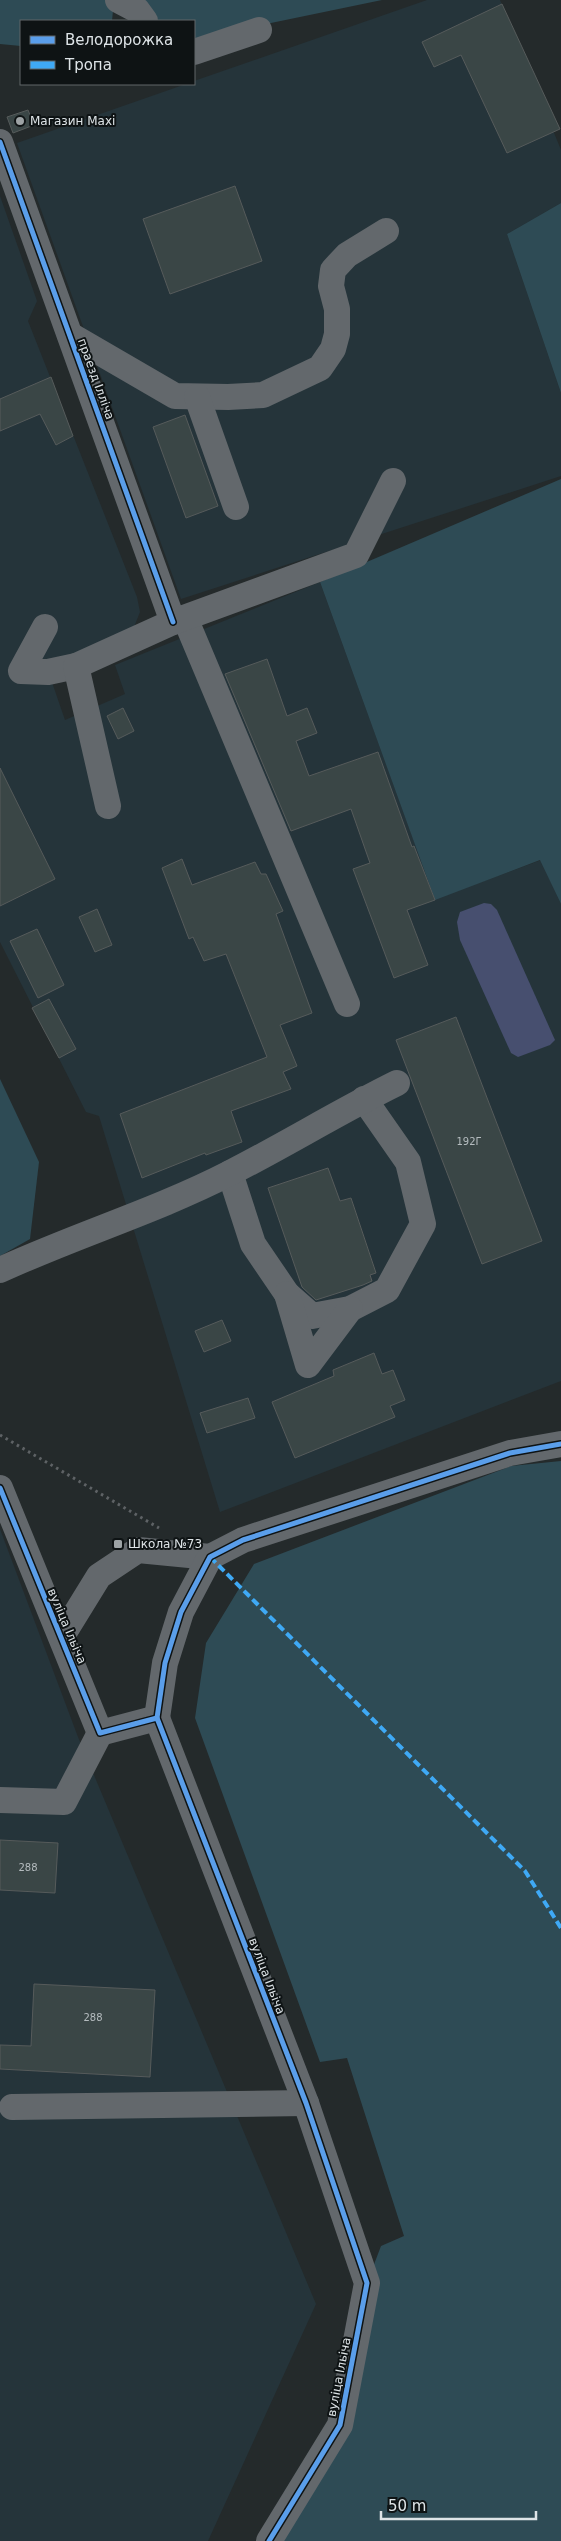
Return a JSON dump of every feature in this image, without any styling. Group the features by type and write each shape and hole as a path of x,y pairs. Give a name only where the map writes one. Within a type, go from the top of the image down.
{"street":[{"path":"118,0 137,10 144,20"},
{"path":"195,52 259,30"},
{"name":"праезд Ілліча","path":"0,142 70,335 179,620 347,1004"},
{"path":"70,335 175,396 263,395 320,368 333,349 337,334 337,309 331,286 333,270 347,255 386,231"},
{"path":"197,397 236,507"},
{"path":"45,627 22,671 48,672 76,666 179,620 356,554 392,482"},
{"path":"76,666 108,806"},
{"path":"0,1270 38,1253 129,1219 230,1173 364,1099 397,1083"},
{"path":"230,1173 253,1244 287,1294 312,1316 350,1308 387,1290 423,1224 408,1162 364,1099"},
{"path":"287,1294 308,1365 350,1308"},
{"path":"62,1636 99,1576 138,1550 210,1557 243,1540 510,1453 561,1444"},
{"name":"вуліца Ільіча","path":"0,1488 100,1732"},
{"path":"0,1800 64,1802 100,1732 157,1718 165,1663 182,1612 210,1557"},
{"name":"вуліца Ільіча","path":"157,1718 306,2103 367,2284 340,2425 269,2541"},
{"path":"12,2107 306,2103"}],"path":[{"path":"0,1435 168,1533"}],"shaded area":[{"path":"0,0 114,0 112,20 20,20 20,46 0,44"},
{"path":"129,0 382,0 195,39 195,20 154,20"},
{"path":"427,0 500,0 561,150 561,203 507,234 561,393 561,476 181,599 17,143 183,85 195,85 195,81"},
{"path":"0,196 37,301 28,321 137,597 140,612 134,627 127,632 46,665 65,720 125,694 115,665 320,582 435,899 541,860 561,904 561,1381 220,1512 99,1116 86,1112 0,942"},
{"path":"561,203 561,393 507,234"},
{"path":"561,479 561,904 540,860 435,900 320,582"},
{"path":"484,903 491,904 497,910 555,1040 550,1045 518,1057 511,1053 460,940 457,922 460,912"},
{"path":"0,1079 39,1162 30,1239 0,1256"},
{"path":"561,1461 561,2541 276,2541 340,2425 367,2283 381,2246 404,2236 347,2058 320,2062 195,1718 206,1643 254,1564 511,1466"},
{"path":"0,1529 78,1737 316,2304 208,2541 0,2541"}],"building":[{"path":"502,4 560,129 507,153 461,55 434,67 422,42"},
{"name":"Магазин Maxi","path":"28,110 34,125 13,133 7,117"},
{"path":"235,186 262,261 170,294 143,219"},
{"path":"51,377 73,436 56,445 40,414 0,431 0,399"},
{"path":"185,415 218,506 186,518 153,427"},
{"path":"267,659 287,716 307,708 317,733 296,741 309,776 378,752 412,847 414,846 435,900 407,910 428,965 394,978 353,869 370,863 351,809 291,831 225,674"},
{"path":"123,708 134,731 118,739 107,716"},
{"path":"0,768 55,879 0,906"},
{"path":"182,859 192,885 255,862 261,874 266,874 283,911 276,914 312,1013 280,1025 297,1066 283,1072 291,1089 231,1111 242,1142 206,1155 205,1153 142,1178 120,1114 267,1057 226,954 204,961 193,937 189,939 162,868"},
{"path":"97,909 112,945 95,952 79,917"},
{"path":"37,929 64,985 38,998 10,941"},
{"path":"49,999 76,1049 59,1058 32,1008"},
{"path":"456,1017 542,1241 482,1264 396,1040"},
{"path":"328,1168 340,1201 351,1198 376,1273 370,1275 372,1281 316,1300 302,1287 268,1188"},
{"path":"222,1320 231,1341 204,1352 195,1331"},
{"path":"374,1353 382,1374 393,1370 405,1400 390,1406 395,1417 295,1458 272,1402 334,1376 333,1370"},
{"path":"248,1398 255,1418 207,1433 200,1413"},
{"path":"0,1840 58,1843 55,1893 0,1890"},
{"path":"34,1984 155,1990 150,2077 0,2069 0,2045 31,2046"}],"marked path":[{"path":"210,1557 525,1871 561,1928"}],"cycle path":[{"path":"0,142 173,622"},
{"path":"157,1718 165,1663 181,1612 210,1557 243,1540 510,1453 561,1444"},
{"path":"0,1488 100,1733 157,1718 306,2103 367,2283 340,2425 269,2541"}],"place":[{"name":"Магазин Maxi","path":"20,121"},
{"name":"Школа №73","path":"118,1544"}]}
